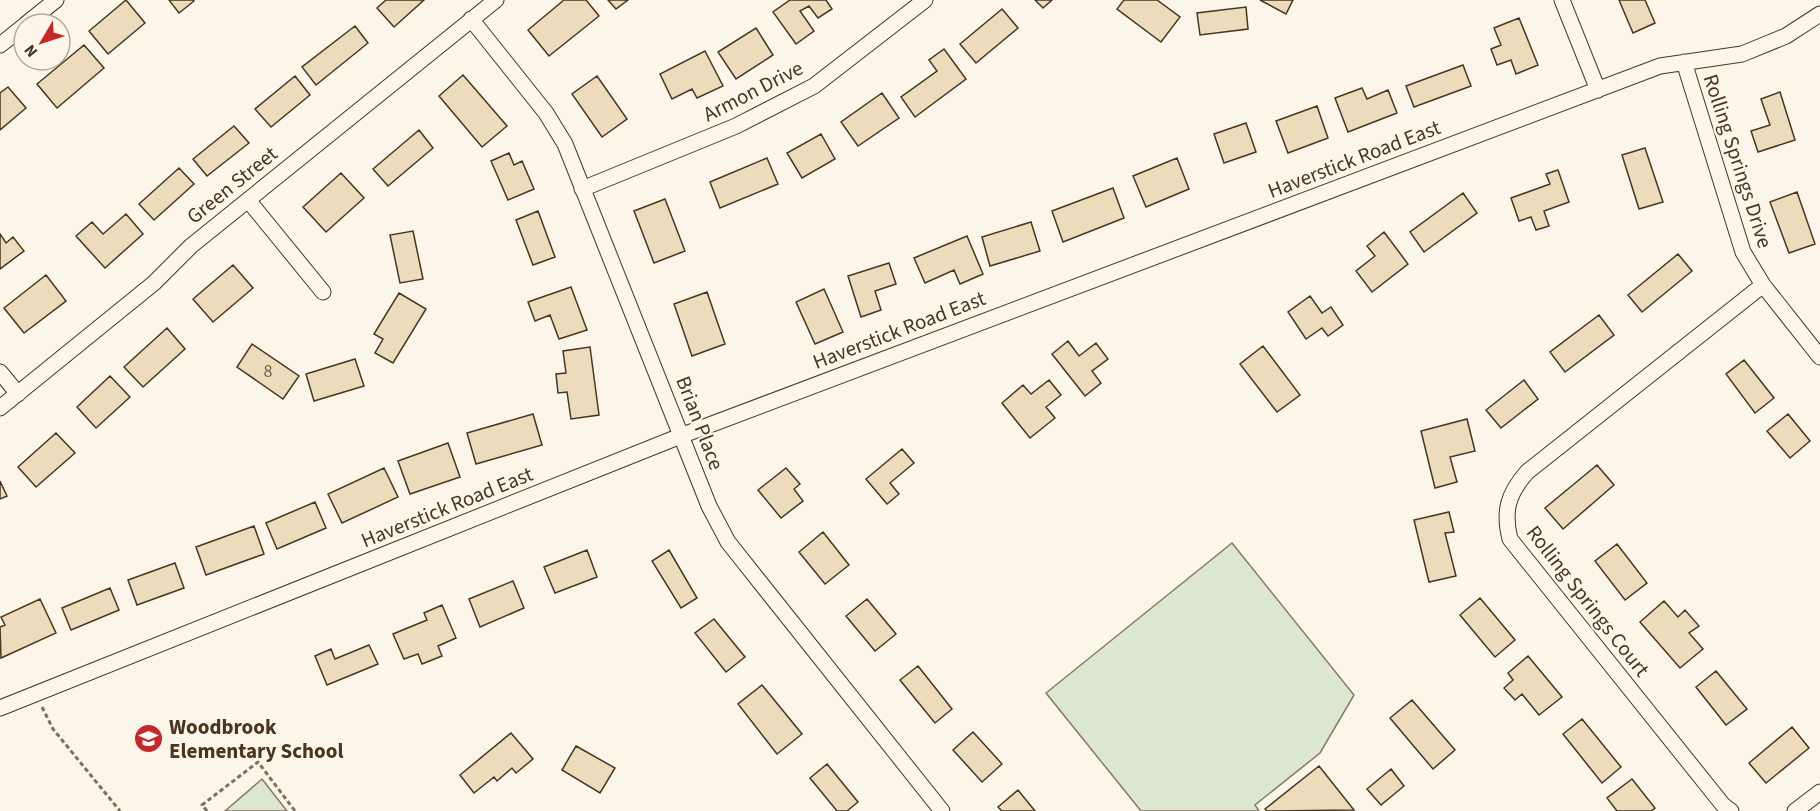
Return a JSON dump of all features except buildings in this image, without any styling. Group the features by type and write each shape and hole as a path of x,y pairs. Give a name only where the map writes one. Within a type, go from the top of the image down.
{"street":[{"path":"41,12 56,0"},
{"name":"Green Street","path":"0,408 154,283 191,246 496,0"},
{"name":"Armon Drive","path":"582,189 736,126 814,86 925,0"},
{"path":"1562,0 1598,90"},
{"name":"Haverstick Road East","path":"0,708 683,435 1660,66 1742,54 1786,36 1820,14"},
{"name":"Brian Place","path":"471,19 546,113 565,144 683,435 709,506 728,542 942,811"},
{"path":"0,45 12,35"},
{"name":"Rolling Springs Drive","path":"1684,62 1743,252 1763,285 1820,357"},
{"path":"248,200 323,292"},
{"name":"Rolling Springs Court","path":"1731,811 1723,805 1510,539 1506,523 1508,501 1515,486 1527,472 1763,285"},
{"path":"0,372 18,394"},
{"path":"1795,811 1820,792"}],"path":[{"path":"37,694 47,721 120,811"},
{"path":"207,811 202,805 258,762 295,811"}],"green space":[{"path":"1232,543 1354,695 1320,753 1255,805 1259,811 1141,811 1046,693"},
{"path":"262,779 287,811 225,811"}],"place":[{"name":"Woodbrook Elementary School","path":"148,739"}]}
